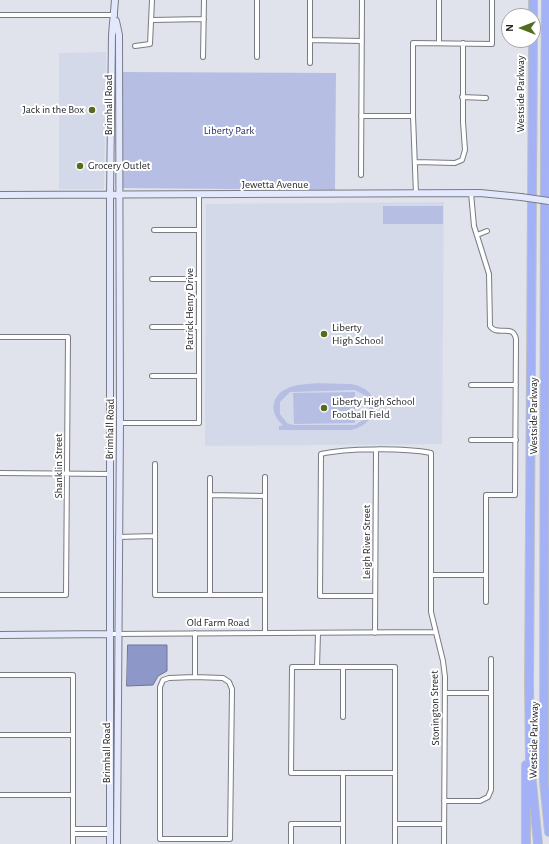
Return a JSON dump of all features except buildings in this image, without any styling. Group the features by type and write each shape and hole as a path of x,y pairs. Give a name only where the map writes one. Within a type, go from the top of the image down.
{"highway":[{"name":"Westside Parkway","path":"546,0 544,782 549,832"},
{"name":"Westside Parkway","path":"532,48 528,684 530,762 538,844"},
{"path":"526,844 525,784 528,684"},
{"path":"545,706 549,786"}],"street":[{"name":"Brimhall Road","path":"110,844 110,196 112,35 115,15 115,0"},
{"path":"135,46 150,44 152,0"},
{"path":"203,57 204,0"},
{"path":"257,0 257,57"},
{"path":"310,0 310,63"},
{"path":"361,175 362,0"},
{"path":"439,0 439,43"},
{"path":"416,194 416,162 413,116 413,43 492,44 492,0"},
{"path":"0,15 115,15"},
{"name":"Brimhall Road","path":"115,15 119,35 118,139 120,423 118,517 117,844"},
{"path":"152,20 204,19"},
{"path":"310,40 362,40"},
{"path":"416,162 455,163 462,160 464,150 462,97 463,43"},
{"path":"112,52 114,58 115,82 119,86"},
{"path":"462,97 486,98"},
{"path":"111,102 115,106 115,130 118,139"},
{"path":"361,116 413,116"},
{"path":"471,193 472,218 489,274 491,328 496,330 508,330 513,332 516,336 516,440 514,495 486,495 486,602"},
{"name":"Jewetta Avenue","path":"0,195 119,196 471,193 522,196 549,201"},
{"name":"Patrick Henry Drive","path":"120,423 199,423 199,195"},
{"path":"154,230 199,230"},
{"path":"477,235 487,232"},
{"path":"152,279 199,279"},
{"path":"152,327 199,327"},
{"name":"Shanklin Street","path":"0,337 68,337 66,595 0,595"},
{"path":"152,376 199,376"},
{"path":"471,385 516,385"},
{"path":"471,440 516,440"},
{"name":"Stonington Street","path":"376,451 414,450 431,453 431,612 444,669 444,844"},
{"path":"376,451 338,451 320,454 320,596 376,596"},
{"name":"Leigh River Street","path":"375,633 376,451"},
{"path":"155,464 155,595 265,595"},
{"path":"0,474 110,474 114,484 114,506 118,517"},
{"path":"265,477 265,633"},
{"path":"210,478 210,595"},
{"path":"210,496 265,496"},
{"path":"118,537 155,536"},
{"path":"431,575 486,575"},
{"name":"Old Farm Road","path":"0,635 436,632"},
{"path":"318,633 318,667"},
{"path":"195,634 195,677"},
{"path":"444,801 480,801 488,797 491,790 491,659"},
{"path":"395,773 292,772 292,667 395,667 395,773 395,844"},
{"path":"343,667 343,718"},
{"path":"0,675 73,675 73,844"},
{"path":"195,677 223,678 229,682 232,689 230,839 195,842 160,839 160,687 163,680 169,678 195,677"},
{"path":"444,693 491,693"},
{"path":"0,735 73,735"},
{"path":"343,773 343,844"},
{"path":"0,795 73,795"},
{"path":"291,844 291,824 343,824"},
{"path":"395,824 444,824"},
{"path":"73,829 110,832"},
{"path":"73,834 110,832"},
{"path":"110,832 113,844"}],"shaded area":[{"path":"106,52 104,189 59,189 59,53"},
{"name":"Liberty High School","path":"444,202 442,444 205,446 206,204"},
{"path":"128,645 167,645 167,671 158,676 153,685 127,686"}],"green space":[{"name":"Liberty Park","path":"123,72 336,73 335,190 122,188"},
{"path":"383,206 443,206 443,224 383,224"},
{"path":"319,383 351,384 361,387 369,392 373,399 375,406 369,421 351,430 279,430 279,426 283,425 275,415 274,403 278,395 286,389 295,386","holes":["355,390 366,396 370,407 366,418 355,425 293,425 287,423 280,414 280,402 290,392"]},
{"name":"Liberty High School Football Field","path":"355,392 355,423 294,424 293,393"}],"place":[{"name":"Jack in the Box","path":"92,110"},
{"name":"Grocery Outlet","path":"80,166"},
{"name":"Liberty High School","path":"324,334"},
{"name":"Liberty High School Football Field","path":"324,408"}]}
